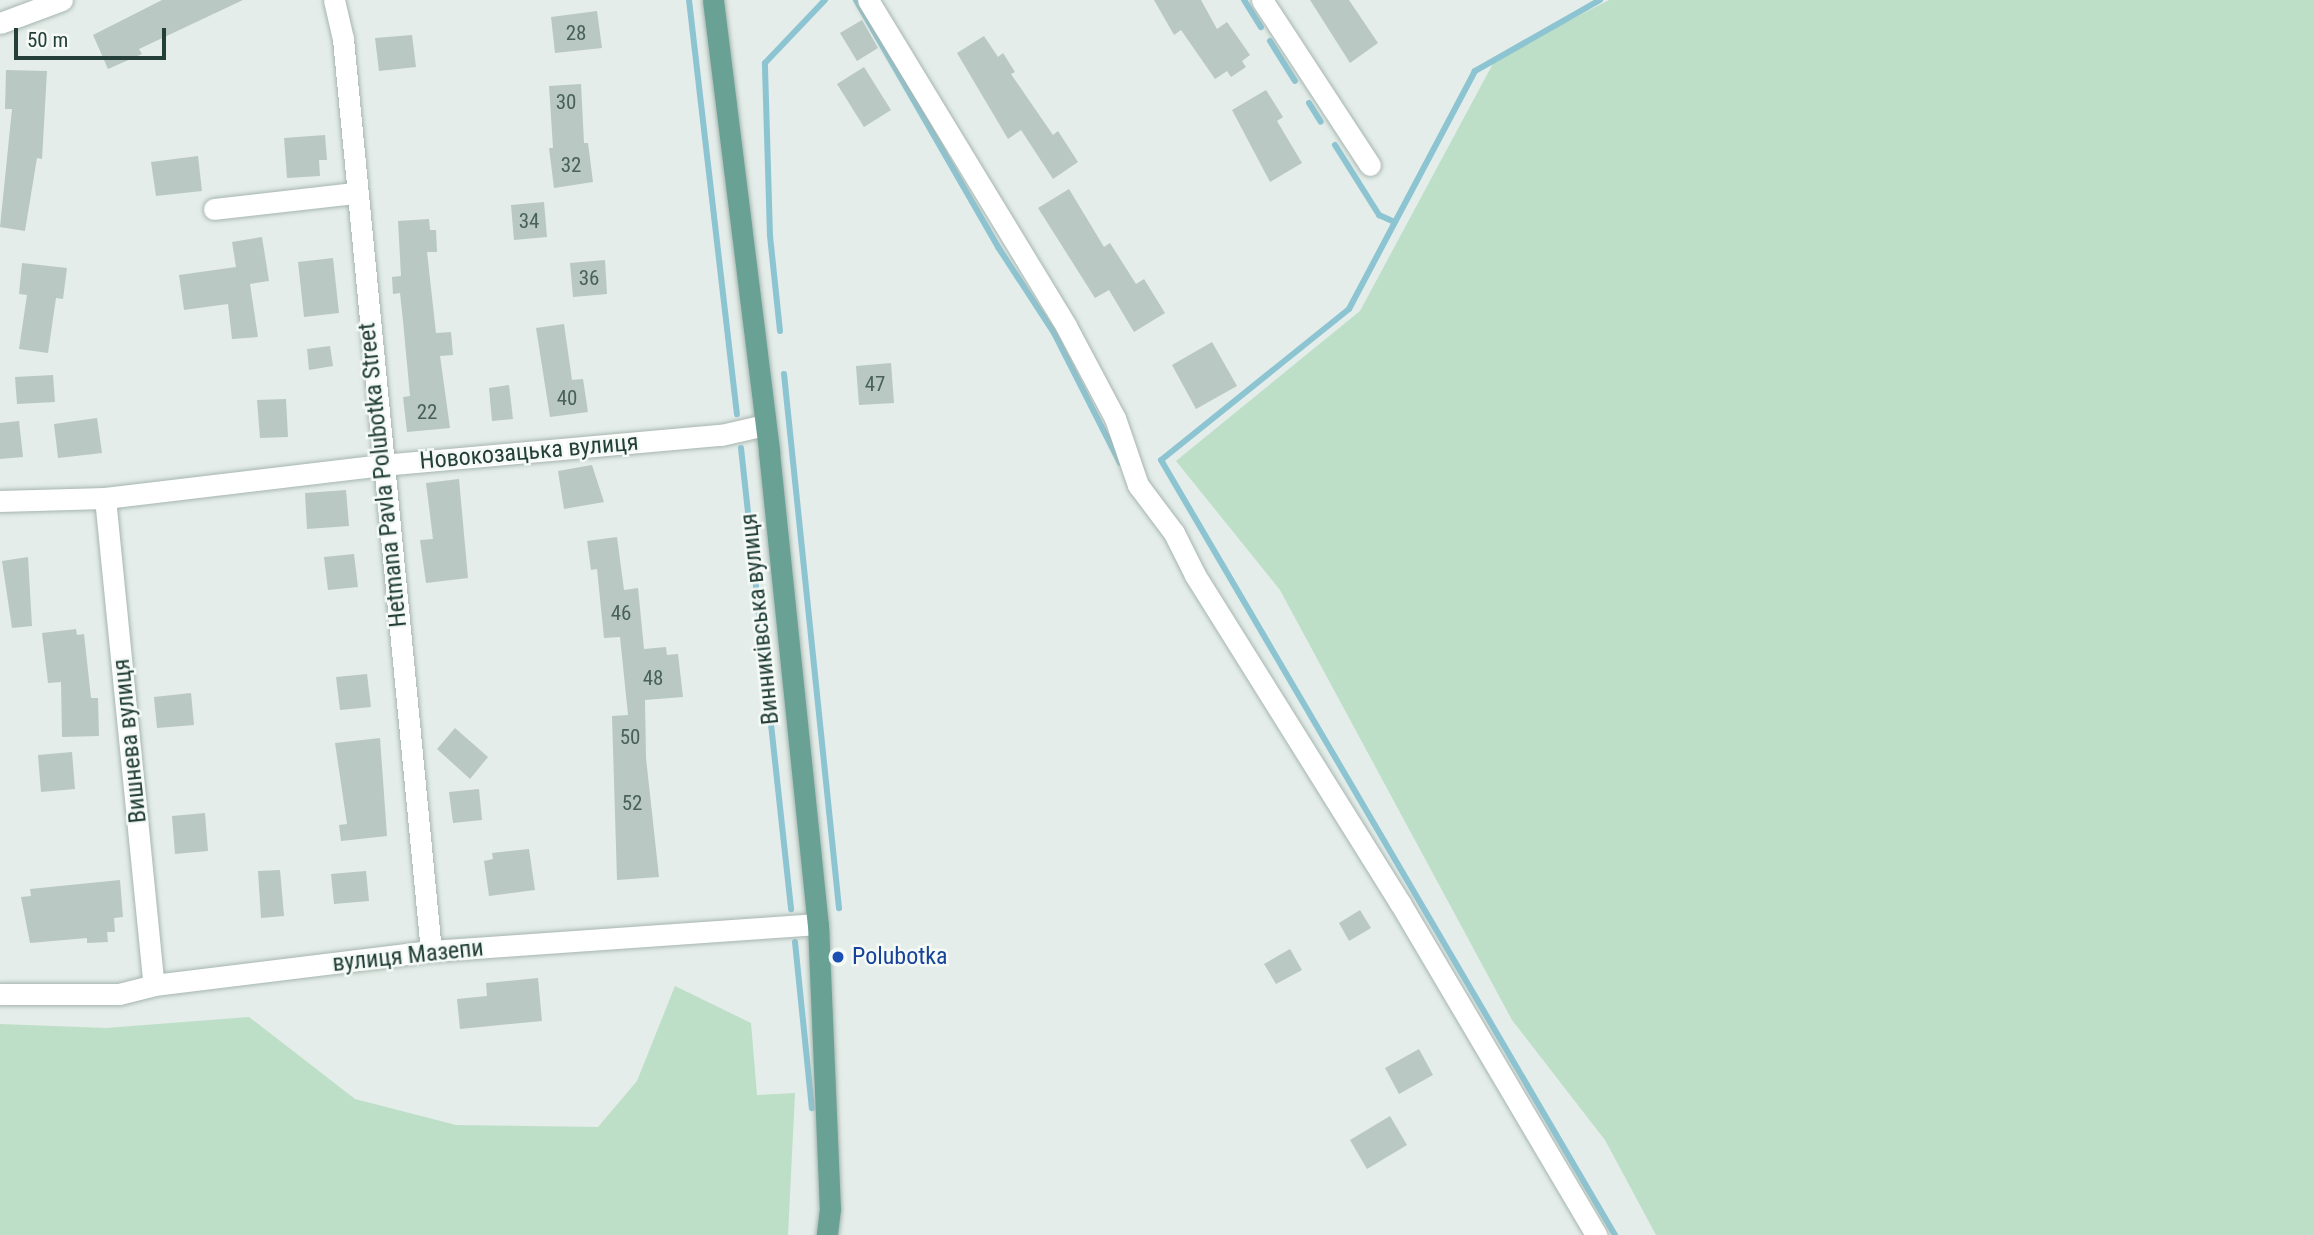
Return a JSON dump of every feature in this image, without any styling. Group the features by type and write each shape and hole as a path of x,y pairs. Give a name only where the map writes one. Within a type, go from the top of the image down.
{"main road":[{"name":"Винниківська вулиця","path":"713,0 765,425 818,924 830,1209 827,1235"}],"street":[{"path":"0,23 62,0"},
{"name":"Hetmana Pavla Polubotka Street","path":"334,0 343,38 355,193 431,951"},
{"path":"869,0 1066,326 1115,418 1138,485 1174,533 1195,575 1400,903 1596,1235"},
{"path":"1262,0 1370,165"},
{"path":"214,209 355,193"},
{"name":"Новокозацька вулиця","path":"0,501 105,498 382,465 721,435 765,425"},
{"name":"Вишнева вулиця","path":"105,498 154,985"},
{"name":"вулиця Мазепи","path":"0,994 119,994 154,985 431,951 818,924"}],"green space":[{"path":"1609,0 2314,0 2314,1235 1656,1235 1605,1140 1512,1020 1280,590 1176,461 1360,311 1496,58"},
{"path":"675,986 751,1023 757,1095 795,1093 788,1235 0,1235 0,1024 106,1028 249,1017 355,1099 456,1125 598,1127 637,1081"}],"building":[{"path":"162,0 243,0 139,49 142,54 108,69 93,35"},
{"path":"1154,0 1201,0 1217,29 1227,22 1250,55 1242,61 1246,67 1231,77 1227,71 1215,79 1181,30 1174,35"},
{"path":"1310,0 1349,0 1378,43 1350,63"},
{"path":"597,11 602,48 555,53 551,17"},
{"path":"862,20 878,48 857,61 840,33"},
{"path":"412,35 416,67 379,71 375,38"},
{"path":"984,36 998,57 1003,53 1015,72 1011,74 1053,135 1058,131 1078,162 1053,179 1021,130 1008,139 957,53"},
{"path":"864,67 891,110 864,127 837,84"},
{"path":"6,70 47,71 42,159 37,158 25,231 0,227 12,109 5,109"},
{"path":"581,84 584,143 588,143 593,182 554,188 549,148 553,148 549,86"},
{"path":"1266,90 1283,117 1277,121 1302,163 1270,182 1232,110"},
{"path":"325,135 327,160 319,160 320,176 287,178 284,138"},
{"path":"198,156 202,191 156,196 151,162"},
{"path":"1069,189 1104,247 1110,243 1136,284 1144,279 1165,313 1134,332 1109,290 1095,298 1038,208"},
{"path":"544,202 547,237 514,240 511,205"},
{"path":"429,219 430,230 436,230 437,252 427,252 436,333 451,332 453,355 440,356 450,428 407,432 403,397 410,396 403,321 400,293 393,294 392,277 401,276 398,221"},
{"path":"262,237 269,281 250,284 258,337 232,339 228,304 184,310 179,275 236,267 232,242"},
{"path":"333,258 339,313 304,317 298,262"},
{"path":"605,260 607,294 573,297 570,263"},
{"path":"22,263 67,268 63,299 56,298 48,353 19,349 27,295 19,294"},
{"path":"564,324 572,380 583,379 588,412 550,417 536,328"},
{"path":"1212,342 1237,386 1196,409 1172,365"},
{"path":"330,346 333,366 309,370 307,349"},
{"path":"891,363 894,403 859,405 856,366"},
{"path":"53,375 55,402 17,404 15,377"},
{"path":"509,385 513,419 492,421 489,388"},
{"path":"286,399 288,437 260,438 257,400"},
{"path":"97,418 102,453 58,458 54,424"},
{"path":"19,421 23,457 0,459 0,423"},
{"path":"592,465 604,502 564,509 558,471"},
{"path":"459,479 468,578 426,583 420,540 433,539 426,483"},
{"path":"346,490 349,526 307,529 305,493"},
{"path":"617,537 624,590 638,588 644,649 666,647 667,655 678,654 683,697 645,700 646,758 659,877 617,880 612,716 628,715 620,637 604,638 597,569 591,570 587,541"},
{"path":"354,554 358,587 328,590 324,557"},
{"path":"28,557 32,626 12,628 2,561"},
{"path":"76,629 77,635 84,634 91,698 98,698 99,736 62,737 61,682 48,683 42,633"},
{"path":"367,674 371,707 340,710 336,677"},
{"path":"191,693 194,725 157,728 154,697"},
{"path":"455,728 488,757 470,779 437,749"},
{"path":"380,738 387,836 341,841 339,825 347,824 335,743"},
{"path":"72,752 75,789 41,792 38,755"},
{"path":"479,789 482,820 453,823 449,792"},
{"path":"205,813 208,851 175,854 172,816"},
{"path":"529,849 535,890 489,896 484,861 493,859 492,853"},
{"path":"280,870 284,916 261,918 258,871"},
{"path":"366,871 369,901 334,904 331,874"},
{"path":"120,880 123,917 114,918 115,932 107,932 108,942 87,943 87,938 30,943 21,897 31,896 30,889"},
{"path":"1360,910 1371,928 1349,941 1339,923"},
{"path":"1290,949 1302,970 1276,984 1264,964"},
{"path":"538,978 542,1021 460,1029 457,999 487,996 486,983"},
{"path":"1419,1049 1433,1075 1399,1094 1385,1068"},
{"path":"1390,1116 1407,1145 1367,1169 1350,1140"}],"waterway":[{"path":"689,0 737,414"},
{"path":"780,331 770,236 765,63 825,0"},
{"path":"856,0 998,247 1054,333 1120,463"},
{"path":"1244,0 1261,27"},
{"path":"1600,0 1475,71 1349,309 1161,460 1615,1235"},
{"path":"1270,41 1295,81"},
{"path":"1309,103 1321,122"},
{"path":"1335,145 1379,215 1395,222"},
{"path":"784,374 839,908"},
{"path":"741,448 791,909"},
{"path":"795,942 812,1108"}],"place":[{"name":"Polubotka","path":"838,957"}]}
